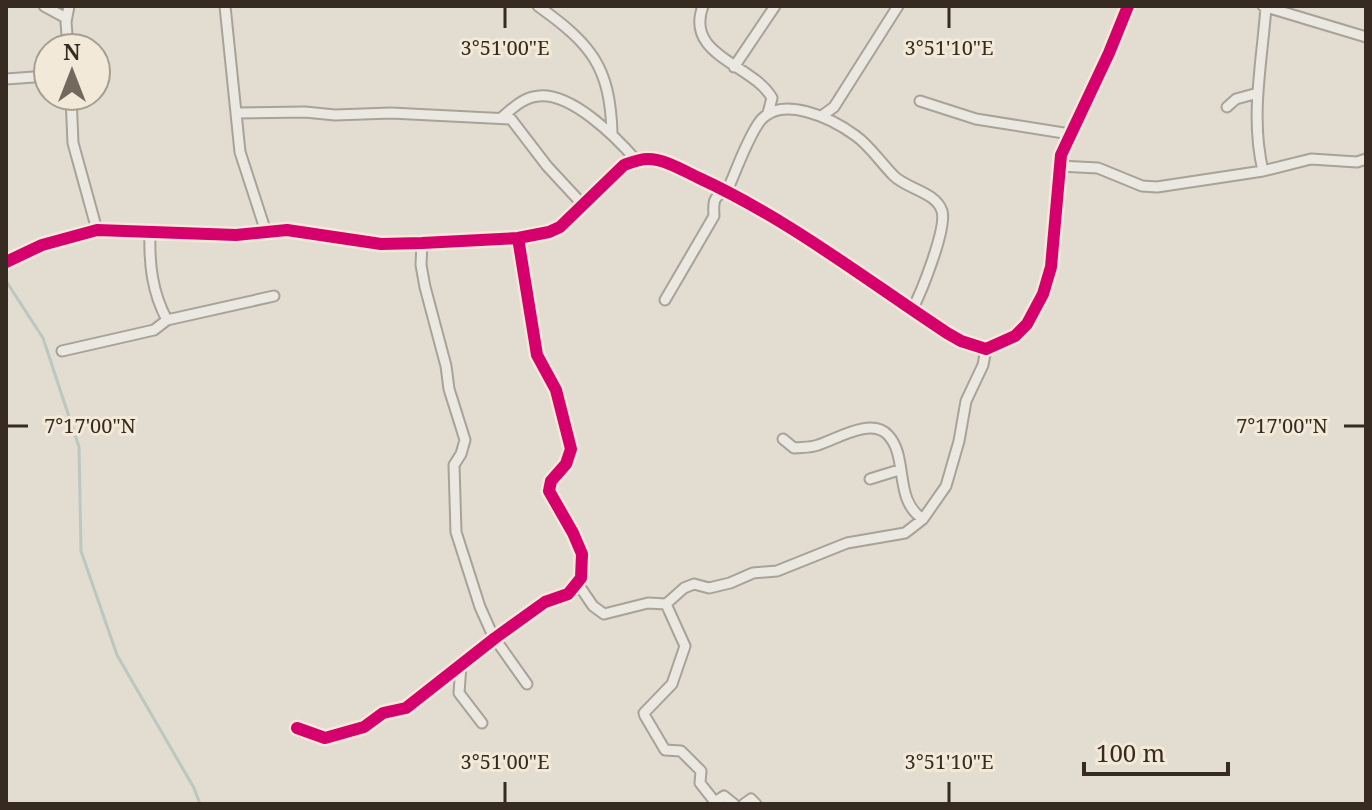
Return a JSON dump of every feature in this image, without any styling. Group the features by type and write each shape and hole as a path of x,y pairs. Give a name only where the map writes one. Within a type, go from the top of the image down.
{"street":[{"path":"44,6 66,18"},
{"path":"67,32 69,6"},
{"path":"225,6 240,152 266,232"},
{"path":"538,6 570,29 592,52 606,89 612,133"},
{"path":"665,300 714,216 713,203 718,195 727,191 758,123 768,113 772,98 763,84 734,67 705,41 698,20 703,6"},
{"path":"734,67 775,6"},
{"path":"823,115 834,107 898,6"},
{"path":"6,262 42,245 97,230 236,235 311,233 381,244 518,238 560,227 624,165 650,159 672,165 727,191 799,232 961,341 986,349 1015,336 1027,324 1043,294 1051,267 1059,166 1070,134 1128,6"},
{"path":"1263,171 1257,146 1265,6 1366,37"},
{"path":"6,79 32,77"},
{"path":"1227,107 1236,99 1258,93"},
{"path":"501,118 525,99 558,97 612,133 636,160"},
{"path":"920,101 976,119 1070,134"},
{"path":"768,113 793,109 823,115 858,137 903,184 930,196 942,211 943,220 924,288 912,310"},
{"path":"72,112 73,143 97,230"},
{"path":"236,113 391,113 501,118 515,122 547,166 584,206"},
{"path":"1059,166 1098,168 1142,186 1157,187 1263,171 1311,159 1357,162 1366,159"},
{"path":"150,232 151,276 156,297 167,320"},
{"path":"297,728 325,738 364,727 383,713 406,708 495,638 545,602 568,594 578,584 583,569 582,554 549,491 551,481 566,464 571,449 556,390 537,355 518,238"},
{"path":"422,243 421,265 425,287 449,389 465,440 454,465 456,532 480,607 495,638 527,684"},
{"path":"62,351 154,330 167,320 274,296"},
{"path":"578,584 593,606 604,614 648,603 666,604 684,588 694,584 709,588 730,583 753,573 777,571 847,543 905,533 923,519 946,486 966,401 983,365 986,349"},
{"path":"783,439 794,448 815,446 849,433 874,428 886,433 893,443 907,502 923,519"},
{"path":"870,479 899,470"},
{"path":"666,604 685,646 672,684 646,711 645,716 665,750 672,753 681,751 701,771 700,783 715,802 724,796 734,804"},
{"path":"461,665 459,693 482,723"},
{"path":"744,804 751,799 756,804"}],"waterway":[{"path":"6,281 43,338 79,447 81,551 117,655 194,788 200,804"}],"cycle path":[{"path":"6,262 42,245 97,230 236,235 287,230 381,244 518,238 560,227 624,165 654,160 681,169 764,212 947,333 986,349 1015,336 1027,324 1043,294 1051,267 1061,155 1128,6"},
{"path":"297,728 325,738 364,727 383,713 406,708 545,602 568,594 581,578 582,554 549,491 551,481 566,464 571,449 556,390 537,355 518,238"}]}
